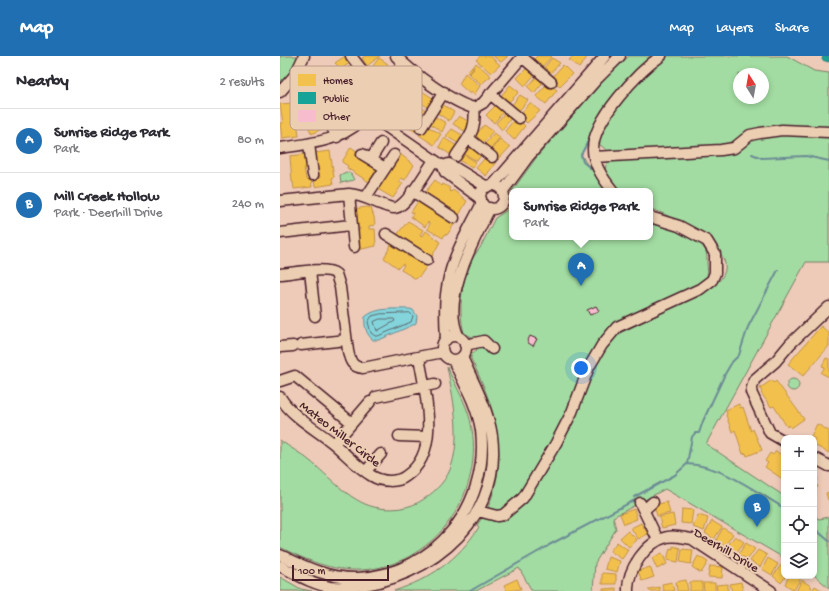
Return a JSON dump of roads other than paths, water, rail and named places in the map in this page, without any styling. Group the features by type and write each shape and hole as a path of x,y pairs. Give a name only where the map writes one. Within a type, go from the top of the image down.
{"street":[{"path":"299,66 304,56"},
{"path":"351,56 359,66"},
{"path":"396,56 406,66"},
{"path":"422,77 462,104 474,108 483,103 522,56 551,82"},
{"path":"484,203 459,250 448,280 444,312 446,340 443,346 443,352 447,358 458,358 466,350 455,330 454,317 457,286 469,253 484,203 482,192 490,186 605,56"},
{"path":"391,130 438,163 445,172 484,203 497,208 503,202 502,191 528,157 597,79 620,56"},
{"path":"611,188 594,157 593,150 596,134 606,117 635,80 661,56"},
{"path":"280,92 290,81"},
{"path":"422,126 444,92"},
{"path":"490,94 519,118"},
{"path":"456,156 474,128 476,122 474,108"},
{"path":"334,130 337,136"},
{"path":"280,148 309,144 337,136 348,130"},
{"path":"594,157 721,150 734,148 750,135 782,130 829,132"},
{"path":"468,138 492,157"},
{"path":"381,143 366,156 385,168"},
{"path":"309,144 313,175"},
{"path":"366,197 394,155"},
{"path":"438,163 449,164 502,191"},
{"path":"280,201 349,194 366,197 394,208 401,206 412,191 438,163"},
{"path":"412,191 454,218"},
{"path":"349,194 354,247"},
{"path":"478,511 497,516 503,515 523,498 556,443 572,412 589,368 602,345 617,327 700,289 712,280 715,273 715,254 707,241 679,226 653,218"},
{"path":"280,233 351,225"},
{"path":"386,234 427,260"},
{"path":"280,274 330,270 336,274 340,287 350,361 358,367 363,368 443,352"},
{"path":"310,271 315,316"},
{"path":"781,439 770,433 751,392 754,380 775,362 790,344 829,306"},
{"path":"446,340 452,337 462,341 484,341 492,349"},
{"path":"280,347 346,340"},
{"name":"Mateo Miller Circle","path":"280,397 291,411 372,476 390,481 401,480 413,472 421,462 426,448 428,420 419,357"},
{"path":"280,566 304,579 329,586 364,588 385,585 422,570 439,559 464,533 482,502 491,468 492,437 484,407 458,358"},
{"path":"280,555 304,567 324,574 357,578 375,576 398,569 425,556 452,532 473,497 477,485 482,448 476,408 458,358"},
{"path":"280,381 295,376 352,423"},
{"path":"334,444 373,399 435,384"},
{"path":"399,436 427,437"},
{"path":"366,471 381,454"},
{"path":"817,460 829,466"},
{"path":"628,591 629,576 635,562 658,540 648,523 642,507 653,502"},
{"name":"Deerhill Drive","path":"658,540 678,536 692,539 765,589"}],"water":[{"path":"386,309 413,310 417,316 416,323 413,325 379,340 373,340 366,330 365,317 369,314"}],"waterway":[{"path":"592,133 581,155 583,162 595,172"},
{"path":"752,154 762,158 806,156 829,161"},
{"path":"687,464 692,437 695,433 699,433 725,374 732,362 739,355 748,327 778,270"},
{"path":"634,497 675,475 687,464 713,469 725,474 782,507"},
{"path":"549,545 635,500"},
{"path":"817,531 829,541"},
{"path":"470,591 548,546"}],"place":[{"name":"Sunrise Ridge Park","path":"581,286"},
{"name":"Mill Creek Hollow","path":"757,527"}]}
